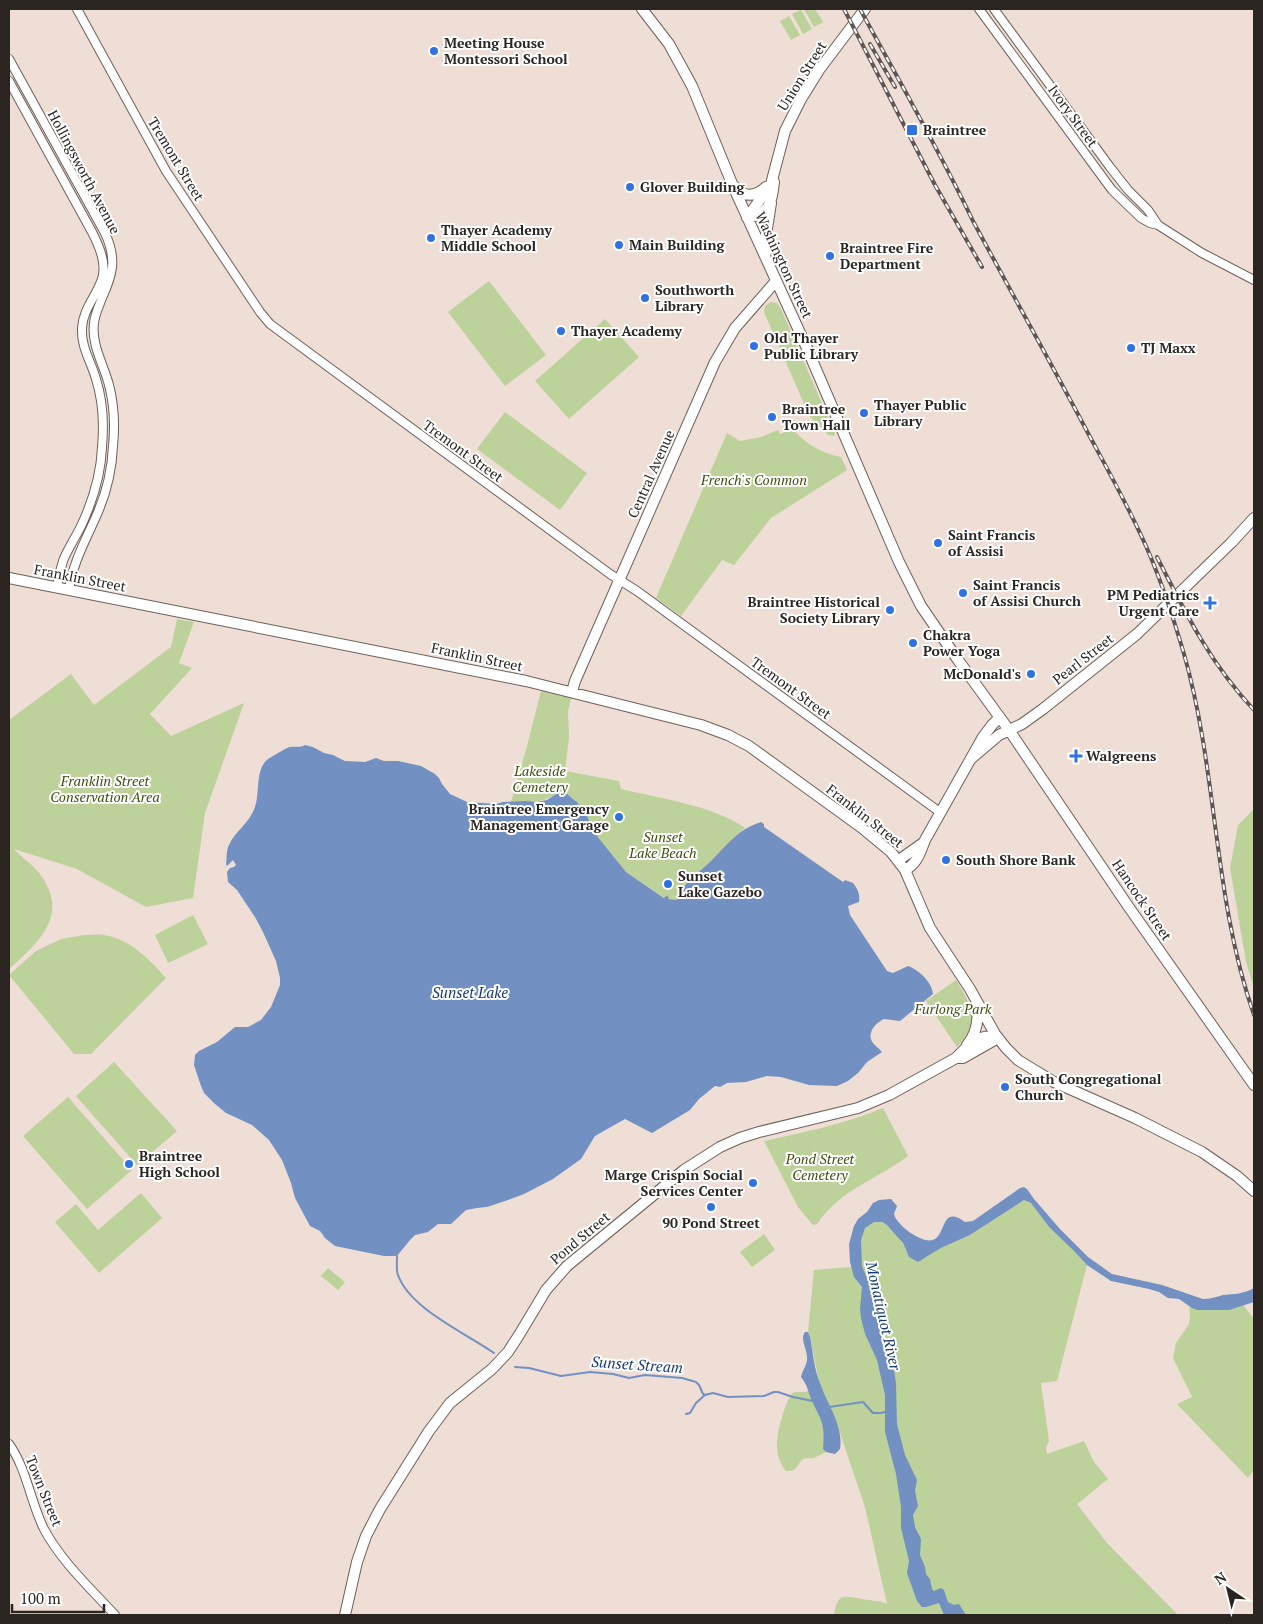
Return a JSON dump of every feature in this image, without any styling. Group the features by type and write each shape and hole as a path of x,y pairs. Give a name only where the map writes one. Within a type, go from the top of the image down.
{"main road":[{"name":"Washington Street","path":"642,9 668,44 688,79 747,218 914,593 929,620 1009,730"},
{"name":"Union Street","path":"747,218 769,189 785,131 801,99 822,66 865,9"},
{"path":"733,186 742,194 756,194 769,184 776,166"},
{"name":"Union Street","path":"767,262 766,235 776,166"},
{"path":"747,218 762,213 772,201"},
{"name":"Central Avenue","path":"572,692 619,580 719,356 735,328 776,280"},
{"name":"Pearl Street","path":"1009,730 1022,724 1043,709 1137,634 1232,542 1254,518"},
{"name":"Franklin Street","path":"9,578 424,660 572,692 708,727 735,738 755,751 862,828 899,860"},
{"path":"905,870 916,861 925,840 986,733 999,718"},
{"path":"972,758 989,742 1009,730"},
{"name":"Hancock Street","path":"1009,730 1128,906 1254,1085"},
{"path":"925,840 920,846 899,860 927,923 973,994 998,1038 1014,1056 1036,1072 1058,1084 1190,1145 1222,1164 1254,1191"},
{"path":"965,1048 972,1039 977,1025 977,1010 973,994"},
{"name":"Pond Street","path":"344,1615 357,1562 366,1536 380,1509 429,1431 450,1403 492,1369 508,1352 520,1336 546,1290 567,1266 684,1170 720,1147 759,1132 865,1106 956,1058 965,1048 982,1038 989,1036 998,1038"},
{"name":"Pond Street","path":"956,1058 964,1058 998,1038"}],"street":[{"name":"Tremont Street","path":"77,9 166,170 267,320 381,406 941,813"},
{"path":"981,9 1005,36 1008,30 1005,24"},
{"name":"Ivory Street","path":"981,9 1109,185 1141,218 1158,225 1202,253 1254,280"},
{"name":"Ivory Street","path":"994,9 1110,167 1128,190 1148,210 1158,225"},
{"name":"Hollingsworth Avenue","path":"10,64 109,242 113,263 110,282 94,324 95,342 110,388 113,422 112,461 98,512 75,563 69,590"},
{"name":"Hollingsworth Avenue","path":"9,81 99,247 103,271 102,279 87,307 82,323 83,345 98,385 103,422 101,457 94,492 82,524 63,560 57,587"},
{"path":"85,219 94,214"},
{"path":"82,323 94,324"},
{"path":"103,422 113,422"},
{"name":"Town Street","path":"9,1444 20,1464 39,1516 50,1538 69,1564 114,1615"}],"green space":[{"path":"804,9 815,9 823,22 814,27"},
{"path":"801,10 812,29 803,34 792,14"},
{"path":"789,16 800,35 791,40 780,21"},
{"path":"489,281 546,355 505,386 448,312"},
{"path":"771,302 777,303 781,309 834,431 834,436 828,435 808,413 764,312 765,306"},
{"path":"605,319 639,357 569,419 535,381"},
{"path":"505,412 587,473 560,510 477,449"},
{"name":"French's Common","path":"792,429 814,447 841,457 847,470 771,518 734,565 722,560 681,616 656,598 727,433 740,441 761,437 778,430 780,434"},
{"name":"Franklin Street Conservation Area","path":"177,619 194,622 179,663 192,668 150,714 171,736 244,703 205,813 193,898 146,907 77,869 14,849 39,873 48,888 52,901 51,914 40,938 9,969 9,850 11,848 9,847 9,720 71,674 94,705 171,647"},
{"name":"Sunset Lake Beach","path":"541,691 571,698 568,712 569,737 565,771 619,781 621,789 702,808 733,820 745,828 692,879 676,900 667,900 666,896 665,898 626,872 593,831 588,818 574,799 566,793 559,792 536,802 511,802"},
{"path":"1254,809 1254,988 1246,962 1230,868 1238,825"},
{"path":"193,915 208,944 168,963 155,935"},
{"path":"84,935 104,935 131,945 146,957 166,978 91,1054 74,1054 9,975 36,951 61,939"},
{"name":"Furlong Park","path":"956,980 966,997 972,1014 970,1030 957,1047 926,1001"},
{"path":"114,1062 177,1131 137,1165 76,1096"},
{"path":"68,1097 132,1170 87,1209 23,1136"},
{"name":"Pond Street Cemetery","path":"883,1108 908,1156 848,1193 817,1224 813,1225 798,1207 764,1141 839,1123"},
{"path":"141,1193 162,1218 99,1273 55,1222 76,1204 98,1230"},
{"path":"1024,1200 1031,1203 1049,1227 1087,1265 1057,1381 1041,1383 1049,1441 1046,1448 1047,1454 1084,1441 1094,1462 1108,1479 1077,1504 1107,1543 1178,1615 834,1615 838,1602 843,1597 878,1601 887,1604 865,1507 836,1421 819,1382 808,1332 814,1270 862,1266 860,1244 862,1234 868,1225 873,1222 884,1223 893,1230 907,1252 918,1262 941,1248 970,1235"},
{"path":"764,1234 775,1250 752,1267 740,1252"},
{"path":"328,1268 345,1282 338,1290 321,1276"},
{"path":"1189,1302 1241,1302 1254,1319 1254,1470 1248,1478 1177,1404 1192,1397 1173,1358 1176,1343 1189,1324"},
{"path":"809,1391 823,1423 825,1440 823,1449 826,1452 814,1458 806,1458 794,1470 786,1471 778,1456 777,1448 782,1417 794,1392"}],"water":[{"name":"Sunset Lake","path":"305,745 345,761 365,762 376,758 384,761 398,761 421,766 435,774 450,794 467,802 496,804 503,802 537,802 547,800 559,792 566,793 578,803 588,818 593,831 626,872 664,898 666,896 669,897 668,899 676,900 687,883 734,838 746,829 761,822 764,824 764,827 843,882 845,880 853,883 858,892 859,902 848,906 850,915 887,971 893,973 908,966 912,968 928,981 933,994 900,1021 884,1019 878,1023 872,1029 870,1036 873,1043 882,1052 867,1062 848,1081 837,1086 809,1085 781,1077 767,1076 746,1082 727,1083 720,1087 715,1086 699,1099 690,1110 652,1133 625,1119 595,1136 581,1159 553,1179 524,1194 505,1201 487,1207 466,1210 451,1224 438,1224 428,1232 415,1235 397,1256 384,1256 335,1246 320,1231 310,1226 295,1198 282,1160 269,1140 252,1125 226,1113 204,1093 194,1065 195,1055 199,1051 217,1042 235,1027 248,1027 261,1020 271,1007 280,985 276,961 263,932 237,890 228,882 227,872 236,865 233,860 227,866 227,852 232,840 255,807 259,776 263,764 289,747"},
{"path":"1024,1187 1060,1229 1088,1257 1112,1274 1162,1285 1203,1299 1243,1293 1254,1288 1254,1302 1229,1310 1197,1310 1179,1299 1168,1298 1159,1292 1111,1281 1087,1265 1049,1227 1031,1203 1024,1200 970,1235 941,1248 918,1262 909,1257 903,1243 887,1225 882,1222 874,1222 865,1228 861,1240 862,1266 873,1293 882,1335 894,1369 897,1424 905,1455 917,1480 915,1491 918,1506 913,1515 915,1527 921,1539 920,1555 932,1589 934,1591 941,1588 944,1590 948,1602 954,1605 959,1604 966,1615 944,1615 939,1603 922,1607 917,1601 907,1573 909,1561 901,1528 901,1507 896,1474 885,1432 885,1395 877,1360 865,1334 861,1318 862,1287 854,1277 850,1262 849,1244 858,1219 867,1212 873,1203 879,1200 891,1199 897,1206 894,1214 900,1224 918,1237 930,1240 939,1236 948,1218 952,1216 965,1222 973,1221"},
{"path":"805,1332 808,1332 810,1337 818,1378 840,1432 840,1449 835,1454 826,1452 823,1449 824,1433 822,1423 801,1377 807,1359 803,1340"}],"waterway":[{"name":"Sunset Stream","path":"397,1256 398,1275 404,1287 414,1299 440,1319 494,1353"},
{"name":"Sunset Stream","path":"515,1367 529,1368 561,1376 590,1372 613,1374 629,1378 645,1375 682,1378 696,1382 705,1395 713,1393 728,1397 764,1396 778,1392 813,1401"},
{"path":"686,1414 690,1413 696,1403 705,1395"},
{"name":"Sunset Stream","path":"829,1407 863,1402 873,1413 888,1411"}],"railway":[{"path":"844,9 935,185 982,267"},
{"path":"860,9 932,140 973,221 1120,494 1154,565 1184,654 1195,699 1204,744 1231,926 1241,971 1254,1015"},
{"path":"870,44 895,87"},
{"path":"1157,557 1189,618 1212,656 1224,674 1254,710"}],"place":[{"name":"Meeting House Montessori School","path":"434,51"},
{"name":"Braintree","path":"912,130"},
{"name":"Glover Building","path":"630,187"},
{"name":"Thayer Academy Middle School","path":"431,238"},
{"name":"Main Building","path":"619,245"},
{"name":"Braintree Fire Department","path":"830,256"},
{"name":"Southworth Library","path":"645,298"},
{"name":"Thayer Academy","path":"561,331"},
{"name":"Old Thayer Public Library","path":"754,346"},
{"name":"TJ Maxx","path":"1131,348"},
{"name":"Thayer Public Library","path":"864,413"},
{"name":"Braintree Town Hall","path":"772,417"},
{"name":"Saint Francis of Assisi","path":"938,543"},
{"name":"Saint Francis of Assisi Church","path":"963,593"},
{"name":"PM Pediatrics Urgent Care","path":"1210,603"},
{"name":"Braintree Historical Society Library","path":"890,610"},
{"name":"Chakra Power Yoga","path":"913,643"},
{"name":"McDonald's","path":"1031,674"},
{"name":"Walgreens","path":"1076,756"},
{"name":"Braintree Emergency Management Garage","path":"619,817"},
{"name":"South Shore Bank","path":"946,860"},
{"name":"Sunset Lake Gazebo","path":"668,884"},
{"name":"South Congregational Church","path":"1005,1087"},
{"name":"Braintree High School","path":"129,1164"},
{"name":"Marge Crispin Social Services Center","path":"753,1183"},
{"name":"90 Pond Street","path":"711,1207"}],"park label":[{"name":"Lakeside Cemetery","path":"540,780"}],"water label":[{"name":"Monatiquot River","path":"883,1316"}]}
